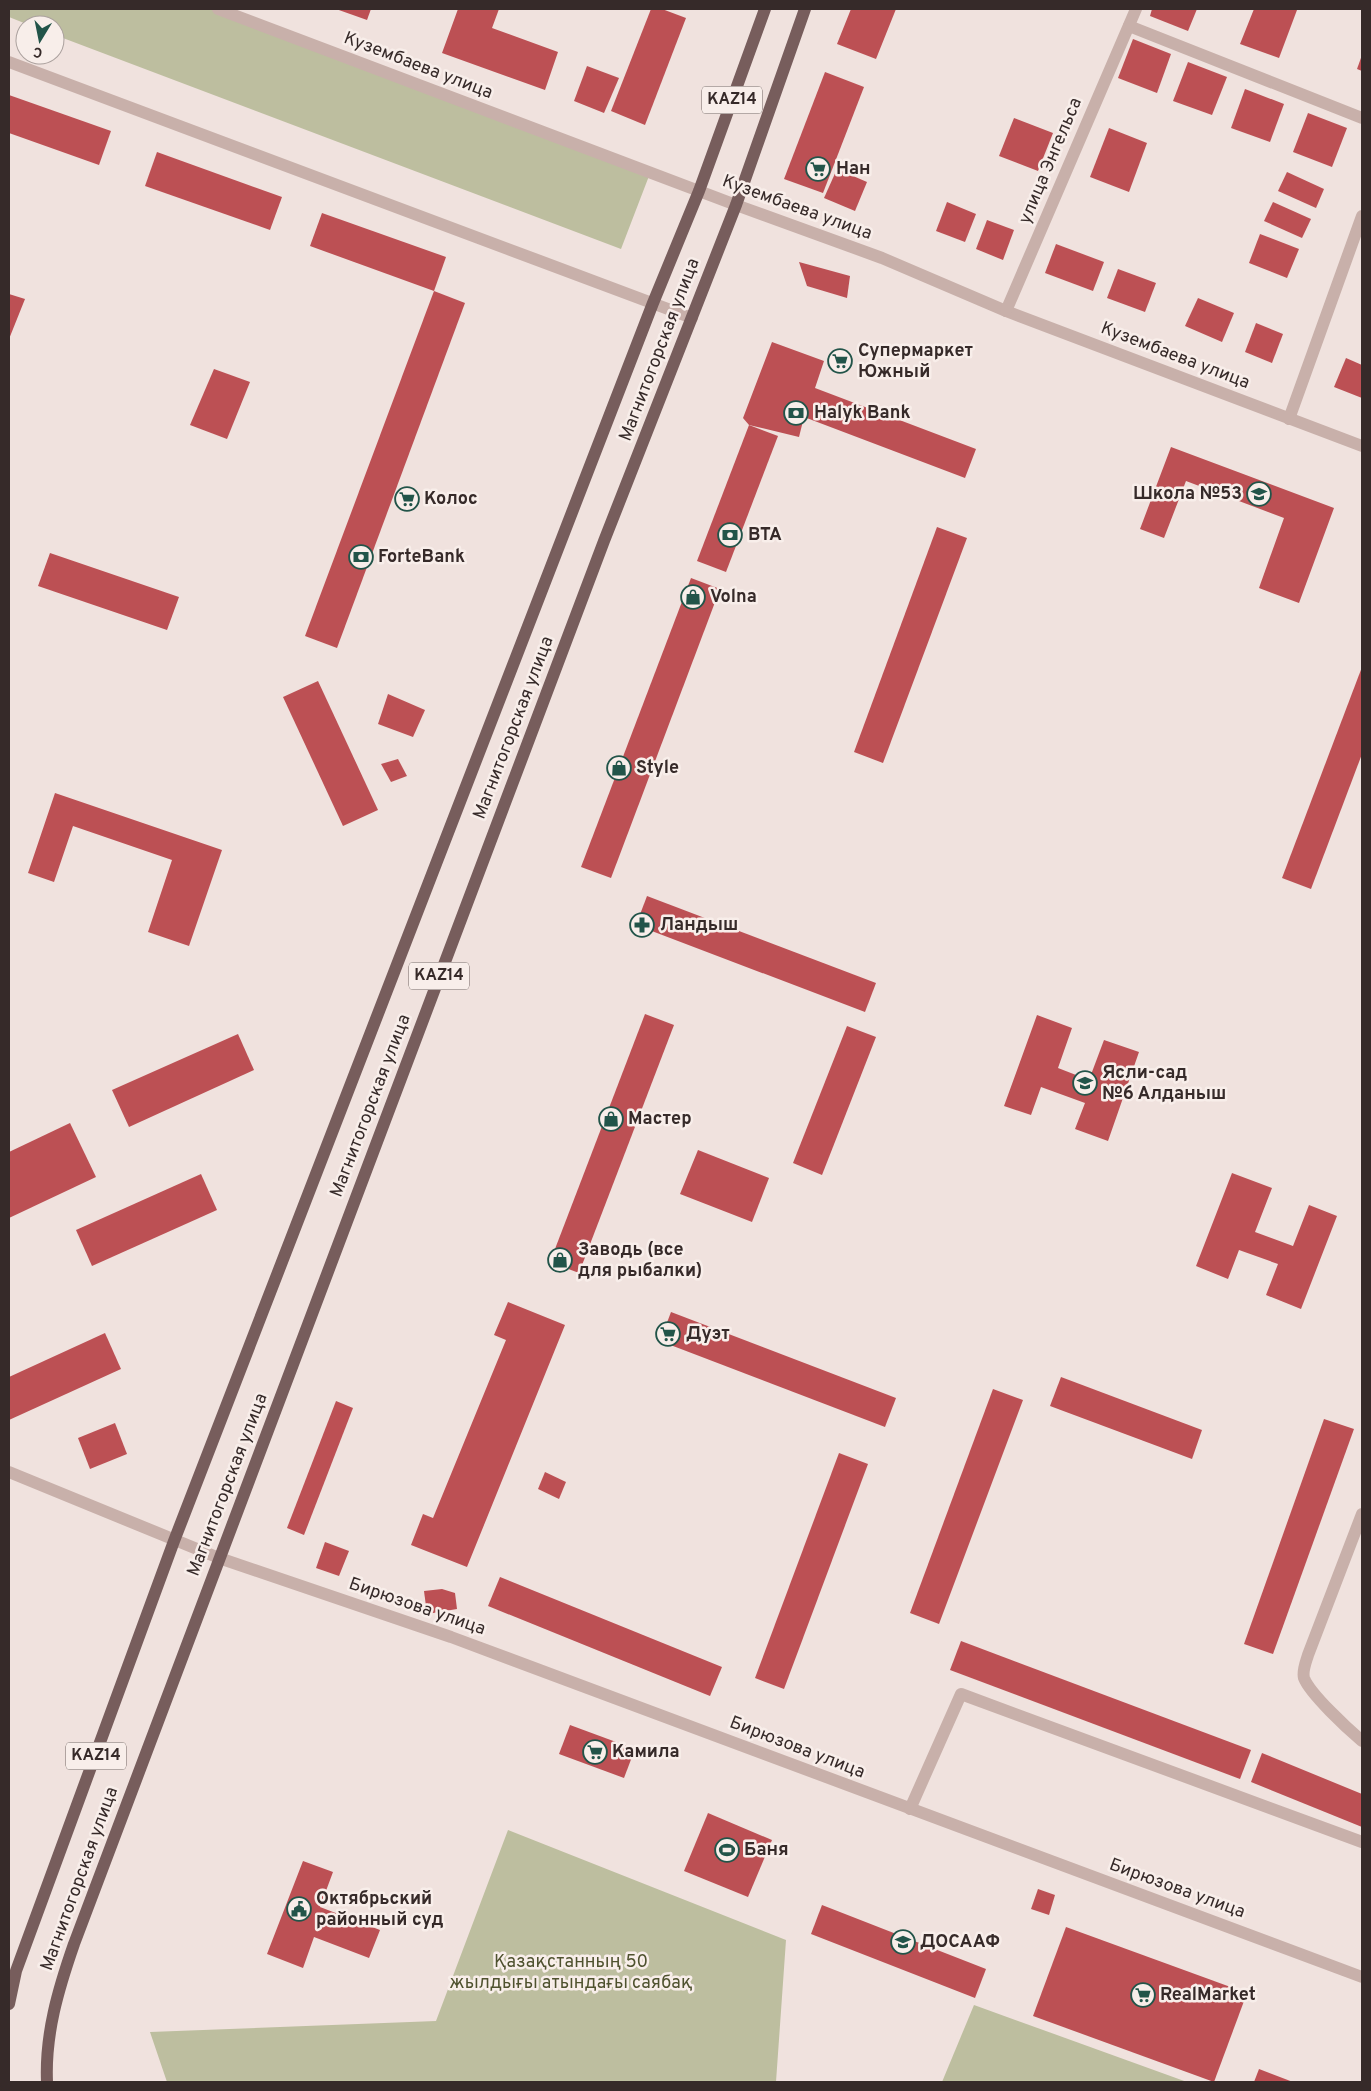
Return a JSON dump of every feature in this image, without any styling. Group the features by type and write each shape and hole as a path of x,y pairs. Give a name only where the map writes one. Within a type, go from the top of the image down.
{"main road":[{"name":"Магнитогорская улица","path":"9,2004 16,1972 174,1541 653,304 699,191 765,9"},
{"name":"Магнитогорская улица","path":"47,2082 48,2046 57,1993 219,1558 600,550 736,205 806,9"}],"street":[{"name":"Кузембаева улица","path":"218,9 736,205 882,258 1006,311 1362,446"},
{"name":"улица Энгельса","path":"1006,311 1136,9"},
{"path":"1129,26 1362,118"},
{"path":"9,62 692,318"},
{"path":"1289,419 1362,216"},
{"path":"9,1472 174,1541"},
{"path":"1362,1514 1308,1655 1304,1672 1304,1678 1317,1697 1362,1741"},
{"name":"Бирюзова улица","path":"174,1541 450,1637 1362,1977"},
{"path":"910,1809 961,1694 1362,1842"}],"green space":[{"path":"9,9 218,9 649,176 621,249 65,39 65,15 15,15 15,19 9,17"},
{"name":"Қазақстанның 50 жылдығы атындағы саябақ","path":"508,1830 786,1940 776,2082 167,2082 150,2032 436,2021"},
{"path":"974,2005 1187,2082 942,2082"}],"building":[{"path":"336,9 371,9 367,20"},
{"path":"458,9 499,9 492,28 558,52 545,90 442,53"},
{"path":"651,9 662,9 686,18 645,125 611,111"},
{"path":"851,9 896,9 876,59 837,44"},
{"path":"1152,9 1197,9 1188,31 1150,16"},
{"path":"1254,9 1297,10 1279,58 1240,44"},
{"path":"1133,39 1171,54 1157,93 1118,78"},
{"path":"1362,55 1362,71 1357,69"},
{"path":"1188,62 1227,77 1212,115 1173,101"},
{"path":"587,66 619,78 604,113 574,101"},
{"path":"825,72 864,87 823,193 784,179"},
{"path":"1245,89 1284,104 1270,142 1231,128"},
{"path":"9,95 111,131 99,165 9,133"},
{"path":"1308,113 1347,128 1332,167 1293,152"},
{"path":"1014,118 1053,133 1038,171 999,156"},
{"path":"1109,128 1147,143 1129,192 1090,177"},
{"path":"157,152 282,197 270,230 145,186"},
{"path":"837,169 867,182 855,211 824,198"},
{"path":"1287,172 1324,189 1316,208 1278,191"},
{"path":"947,202 976,214 965,242 936,231"},
{"path":"1273,202 1311,219 1302,238 1264,221"},
{"path":"322,213 446,257 434,291 310,246"},
{"path":"987,220 1014,230 1003,260 976,249"},
{"path":"1260,234 1299,249 1287,278 1249,263"},
{"path":"1056,244 1104,262 1093,291 1045,273"},
{"path":"799,262 850,276 847,298 807,286"},
{"path":"1118,269 1156,283 1145,312 1107,298"},
{"path":"434,291 465,303 337,648 305,636"},
{"path":"9,294 25,299 9,339"},
{"path":"1198,298 1234,313 1222,342 1185,326"},
{"path":"1256,323 1283,334 1272,363 1245,352"},
{"path":"772,342 824,361 815,388 976,449 965,478 804,417 799,437 749,425 743,418"},
{"path":"1346,358 1362,365 1362,398 1334,387"},
{"path":"214,369 250,382 227,439 190,425"},
{"path":"749,425 778,436 726,572 697,561"},
{"path":"1171,447 1334,508 1299,603 1259,588 1284,518 1186,481 1164,538 1140,529"},
{"path":"937,527 967,538 883,763 854,752"},
{"path":"50,553 179,597 167,630 38,586"},
{"path":"691,578 720,589 611,878 581,867"},
{"path":"1362,667 1362,754 1311,889 1282,878"},
{"path":"318,681 378,810 343,826 283,697"},
{"path":"388,694 425,710 413,737 378,724"},
{"path":"398,759 407,776 391,782 381,764"},
{"path":"55,793 222,850 189,946 148,932 172,860 73,826 54,882 28,873"},
{"path":"647,896 876,983 865,1012 636,925"},
{"path":"645,1014 674,1025 579,1273 550,1262"},
{"path":"1037,1015 1072,1028 1058,1068 1089,1080 1104,1040 1139,1052 1108,1141 1075,1129 1085,1103 1041,1087 1031,1115 1004,1106"},
{"path":"847,1026 876,1037 822,1175 793,1163"},
{"path":"238,1034 254,1070 129,1127 112,1090"},
{"path":"70,1123 96,1177 9,1218 9,1152"},
{"path":"698,1150 769,1178 752,1222 680,1194"},
{"path":"1232,1173 1272,1188 1255,1232 1293,1246 1309,1205 1337,1216 1301,1309 1266,1295 1278,1264 1239,1250 1228,1279 1196,1266"},
{"path":"201,1174 217,1210 92,1266 76,1230"},
{"path":"508,1302 565,1325 467,1567 411,1545 423,1514 433,1518 506,1340 494,1335"},
{"path":"671,1312 896,1398 885,1427 660,1341"},
{"path":"105,1333 121,1369 9,1420 9,1377"},
{"path":"1061,1377 1202,1430 1192,1459 1050,1406"},
{"path":"993,1389 1023,1400 939,1624 910,1613"},
{"path":"336,1401 353,1408 304,1535 287,1528"},
{"path":"1324,1419 1354,1429 1273,1654 1244,1644"},
{"path":"115,1423 127,1454 90,1469 78,1438"},
{"path":"839,1453 868,1464 784,1689 755,1678"},
{"path":"545,1472 566,1482 559,1499 538,1489"},
{"path":"325,1542 349,1551 339,1576 316,1568"},
{"path":"500,1577 722,1667 710,1696 488,1606"},
{"path":"442,1589 455,1593 457,1609 427,1614 424,1591"},
{"path":"961,1641 1251,1750 1240,1779 950,1670"},
{"path":"570,1725 635,1749 624,1778 559,1754"},
{"path":"1262,1753 1362,1794 1362,1827 1251,1782"},
{"path":"708,1813 772,1840 748,1897 684,1871"},
{"path":"303,1861 333,1872 320,1907 380,1930 369,1958 314,1937 303,1968 267,1954"},
{"path":"1038,1889 1055,1895 1049,1915 1031,1909"},
{"path":"822,1905 986,1969 975,1998 811,1934"},
{"path":"1066,1927 1247,1993 1214,2082 1033,2016"},
{"path":"1259,2069 1293,2082 1254,2082"}],"place":[{"name":"Нан","path":"818,169"},
{"name":"Супермаркет Южный","path":"840,361"},
{"name":"Halyk Bank","path":"796,413"},
{"name":"Школа №53","path":"1259,494"},
{"name":"Колос","path":"407,499"},
{"name":"BTA","path":"730,535"},
{"name":"ForteBank","path":"361,557"},
{"name":"Volna","path":"693,597"},
{"name":"Style","path":"619,768"},
{"name":"Ландыш","path":"642,925"},
{"name":"Ясли-сад №6 Алданыш","path":"1085,1083"},
{"name":"Мастер","path":"611,1119"},
{"name":"Заводь (все для рыбалки)","path":"560,1260"},
{"name":"Дуэт","path":"668,1334"},
{"name":"Камила","path":"595,1752"},
{"name":"Баня","path":"727,1850"},
{"name":"Октябрьский районный суд","path":"299,1909"},
{"name":"ДОСААФ","path":"903,1942"},
{"name":"RealMarket","path":"1143,1995"}]}
